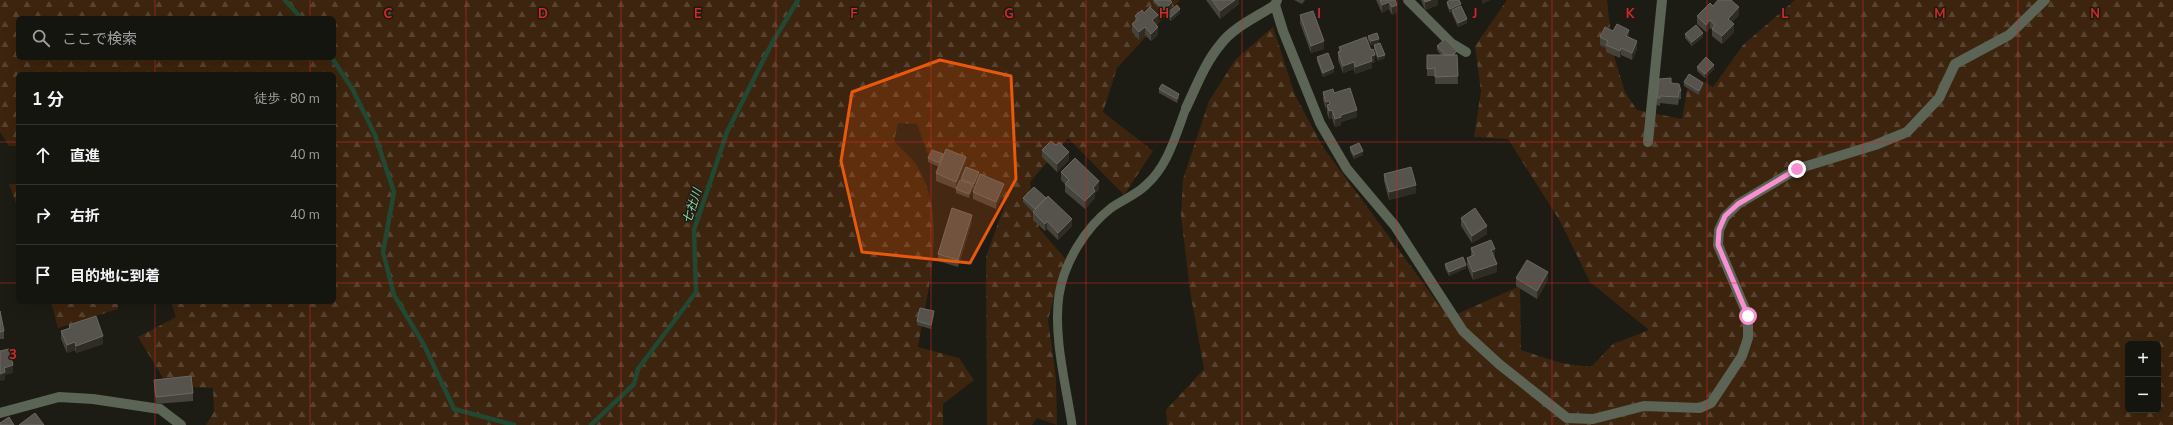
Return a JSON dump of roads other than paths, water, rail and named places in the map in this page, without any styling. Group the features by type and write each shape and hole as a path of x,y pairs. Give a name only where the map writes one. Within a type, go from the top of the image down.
{"street":[{"path":"1408,0 1451,43 1466,52"},
{"path":"1648,142 1662,0"},
{"path":"1186,108 1204,69 1220,44 1236,30 1276,2 1283,31 1320,123 1347,169 1395,226 1463,331 1499,364 1567,418 1593,419 1644,406 1700,408 1711,403 1742,356 1748,338 1748,316 1718,245 1719,230 1725,216 1738,204 1797,169 1875,145 1907,132 1939,98 1955,64 2009,35 2045,0"},
{"path":"0,413 59,397 93,399 160,410 181,425"}],"lane":[{"path":"1072,425 1057,319 1059,294 1065,272 1084,236 1110,209 1146,186 1163,166 1186,108"}],"waterway":[{"path":"285,0 299,16"},
{"name":"七社川","path":"591,425 634,384 638,369 696,292 694,230 727,132 772,43 798,0"},
{"path":"333,60 353,90 375,135 394,192 383,252 394,295 424,345 454,409 514,425"}]}
